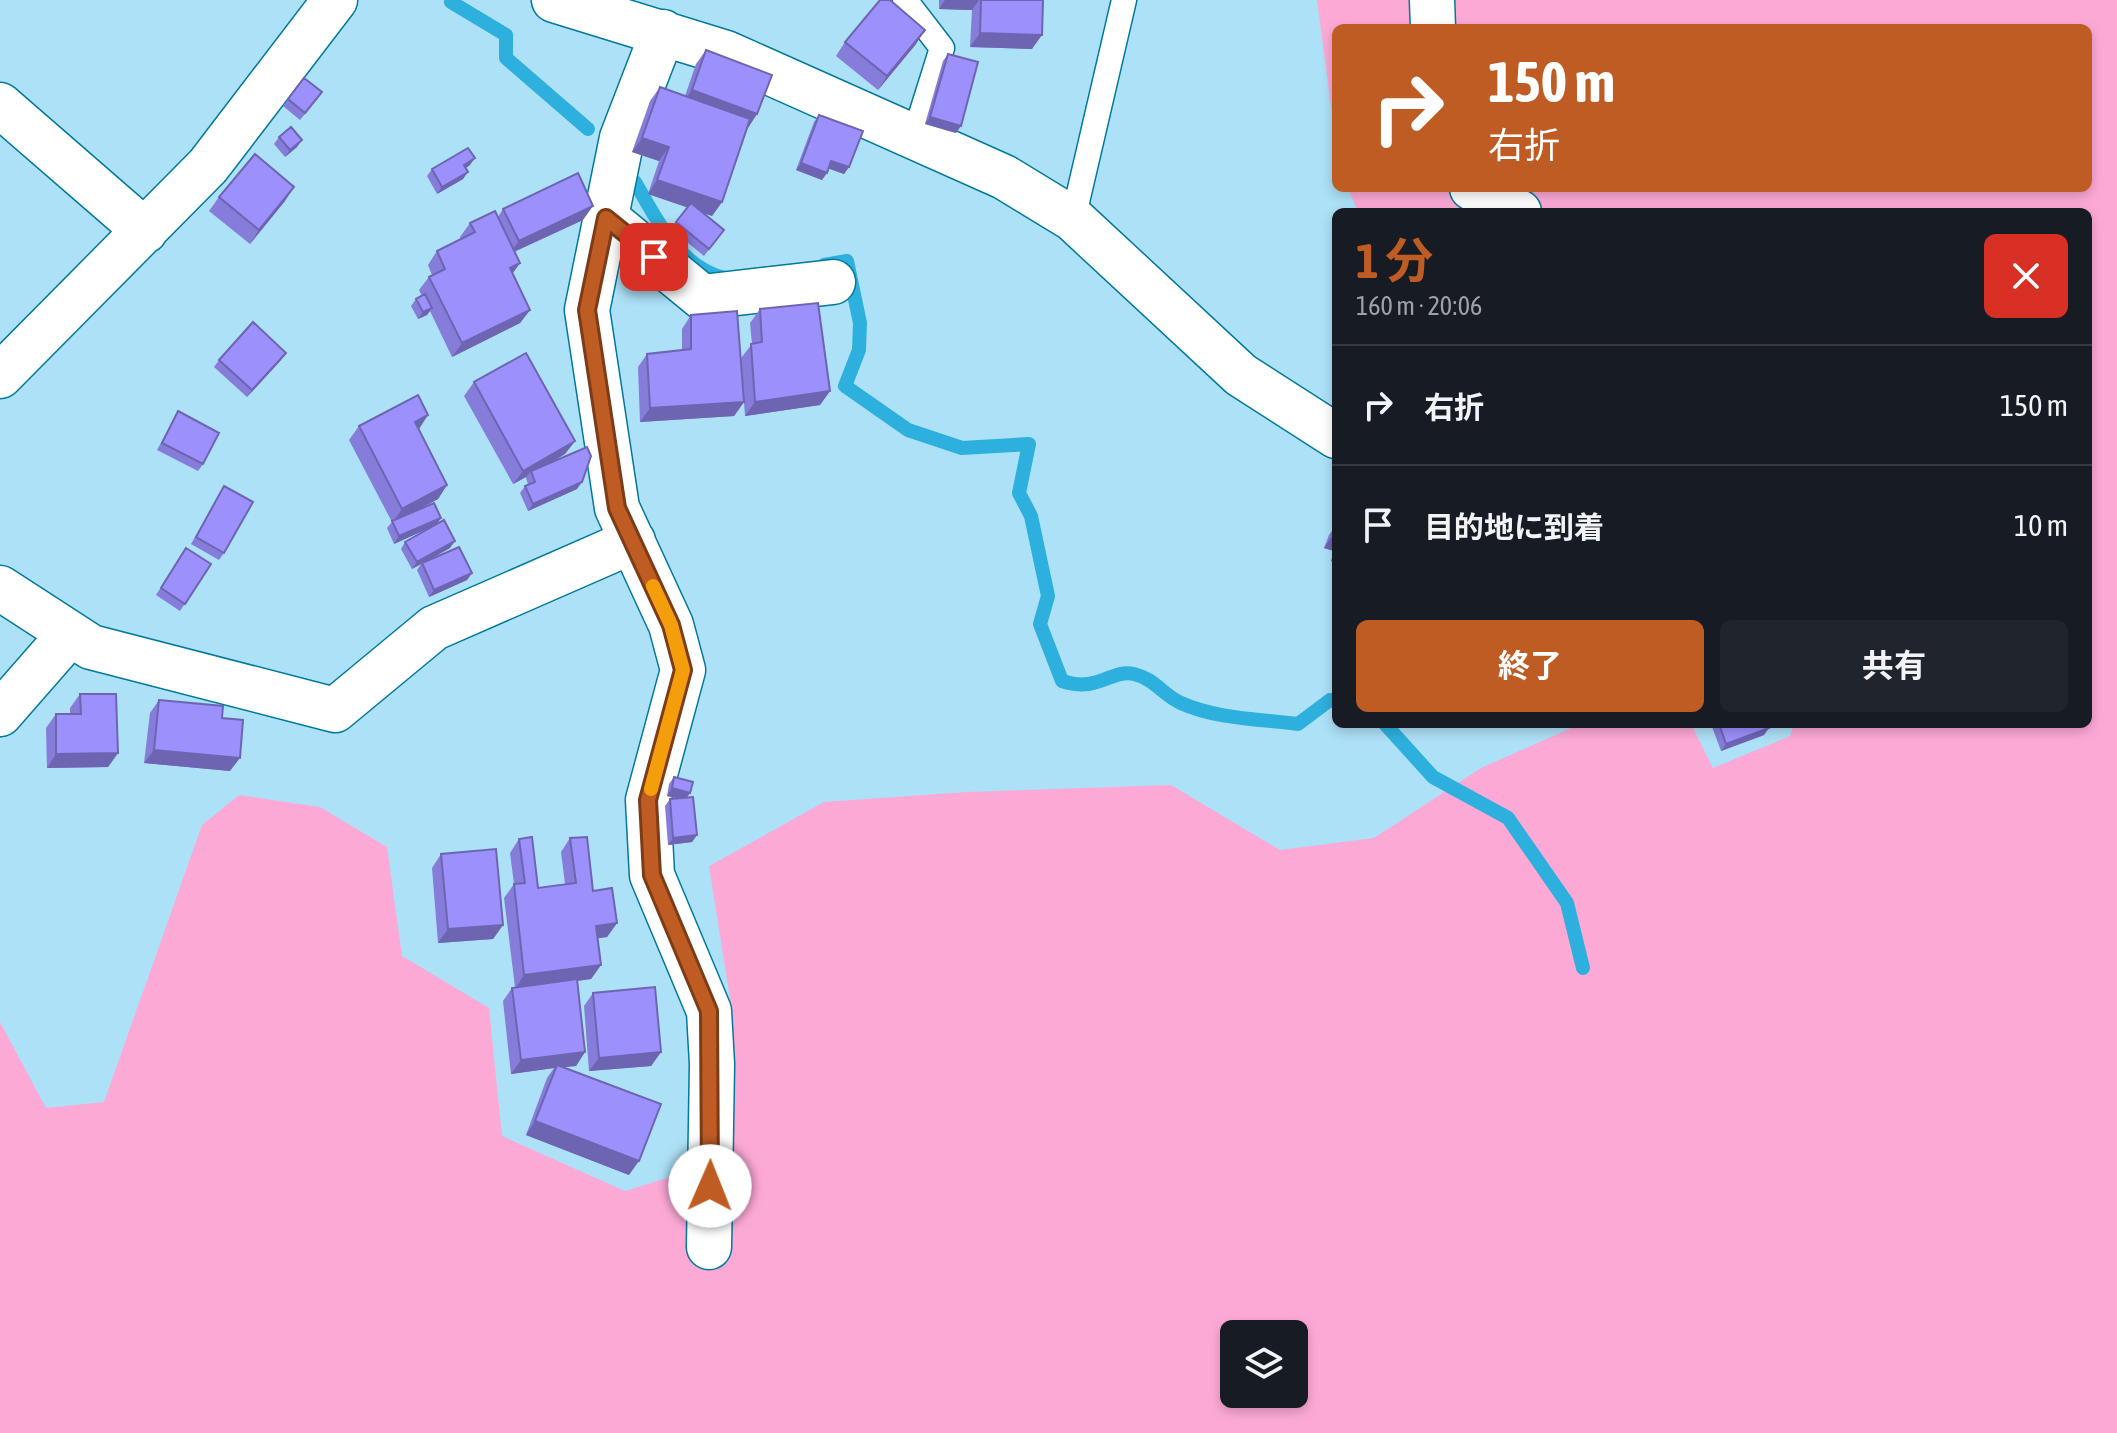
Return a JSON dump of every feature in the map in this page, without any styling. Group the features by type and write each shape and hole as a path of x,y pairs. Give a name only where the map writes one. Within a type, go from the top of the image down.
{"street":[{"path":"0,376 208,166 335,0"},
{"path":"554,0 726,53 1004,177 1073,219 1241,375 1332,433"},
{"path":"1432,0 1433,24"},
{"path":"663,32 622,138 587,310 617,508 671,625 683,670 648,800 652,875 709,1011 712,1064 709,1247"},
{"path":"0,105 145,231"},
{"path":"1480,192 1511,208"},
{"path":"606,218 702,297 833,282"},
{"path":"0,588 91,647 335,710 434,628 633,541"},
{"path":"0,714 70,634"}],"lane":[{"path":"905,0 942,48 914,137"},
{"path":"1073,219 1124,0"}],"shaded area":[{"path":"1317,0 2117,0 2117,1433 0,1433 0,1022 46,1108 104,1102 202,825 239,795 320,807 387,847 402,956 489,1008 502,1136 625,1191 729,1159 731,1005 709,866 824,802 966,792 1171,785 1280,850 1374,838 1481,768 1571,728 1693,728 1713,768 1790,736 1793,728 2092,728 2092,208 1356,208 1350,192 2092,192 2092,24 1332,24 1332,114"}],"building":[{"path":"880,0 890,0 925,30 887,76 845,42"},
{"path":"981,0 1043,0 1042,35 980,33"},
{"path":"706,50 772,75 757,114 692,90"},
{"path":"948,54 978,62 961,126 930,117"},
{"path":"304,78 322,92 305,113 288,99"},
{"path":"660,87 750,119 722,202 657,180 669,147 642,138"},
{"path":"819,115 863,131 849,167 831,161 827,173 801,163"},
{"path":"291,127 302,140 290,150 279,137"},
{"path":"468,148 475,158 464,165 468,172 442,187 432,169"},
{"path":"255,154 294,187 259,230 219,197"},
{"path":"578,173 593,206 519,241 503,209"},
{"path":"691,203 724,230 709,249 676,222"},
{"path":"495,211 520,263 510,268 530,310 462,343 429,277 445,269 437,251 475,232 470,223"},
{"path":"425,294 432,308 423,312 416,299"},
{"path":"818,303 830,391 755,402 751,344 762,342 760,309"},
{"path":"737,311 744,402 650,408 647,354 691,349 691,315"},
{"path":"253,322 286,353 252,390 219,360"},
{"path":"526,353 575,441 523,471 474,382"},
{"path":"418,395 428,415 415,422 447,485 402,509 359,426"},
{"path":"178,411 219,433 203,464 162,443"},
{"path":"587,447 591,456 582,482 533,504 525,486 535,482 531,471"},
{"path":"224,486 253,502 224,553 196,537"},
{"path":"434,503 441,518 399,536 392,521"},
{"path":"444,520 455,541 417,562 405,542"},
{"path":"459,547 472,573 434,590 422,563"},
{"path":"186,548 211,564 185,604 161,588"},
{"path":"80,694 116,694 118,753 56,754 56,714 81,714"},
{"path":"159,700 223,706 222,718 243,720 240,758 154,750"},
{"path":"1720,728 1769,728 1726,744"},
{"path":"674,777 693,782 690,793 672,788"},
{"path":"693,797 697,835 673,838 670,799"},
{"path":"532,837 538,888 576,883 570,838 587,837 593,891 612,888 617,923 596,926 601,965 524,975 514,884 525,883 519,839"},
{"path":"496,849 503,925 448,929 441,854"},
{"path":"577,979 585,1052 521,1060 512,988"},
{"path":"655,987 661,1052 599,1058 593,993"},
{"path":"557,1065 661,1104 639,1161 535,1121"}],"waterway":[{"path":"451,2 506,35 506,58 588,129"},
{"path":"635,182 661,226 682,253 694,264 725,278"},
{"path":"824,265 847,261 860,323 859,350 845,386 908,430 962,448 1029,444 1019,493 1031,516 1048,596 1040,624 1062,681 1085,684 1126,673 1134,674 1148,680 1175,700 1195,708 1223,715 1298,724 1332,701"},
{"path":"1389,728 1433,777 1508,818 1567,903 1583,968"}],"slow traffic":[{"path":"651,789 683,670 671,625 653,586"}],"route":[{"path":"654,257 606,218 587,310 617,508 671,625 683,670 648,800 652,875 709,1011 712,1064 710,1186"}]}
